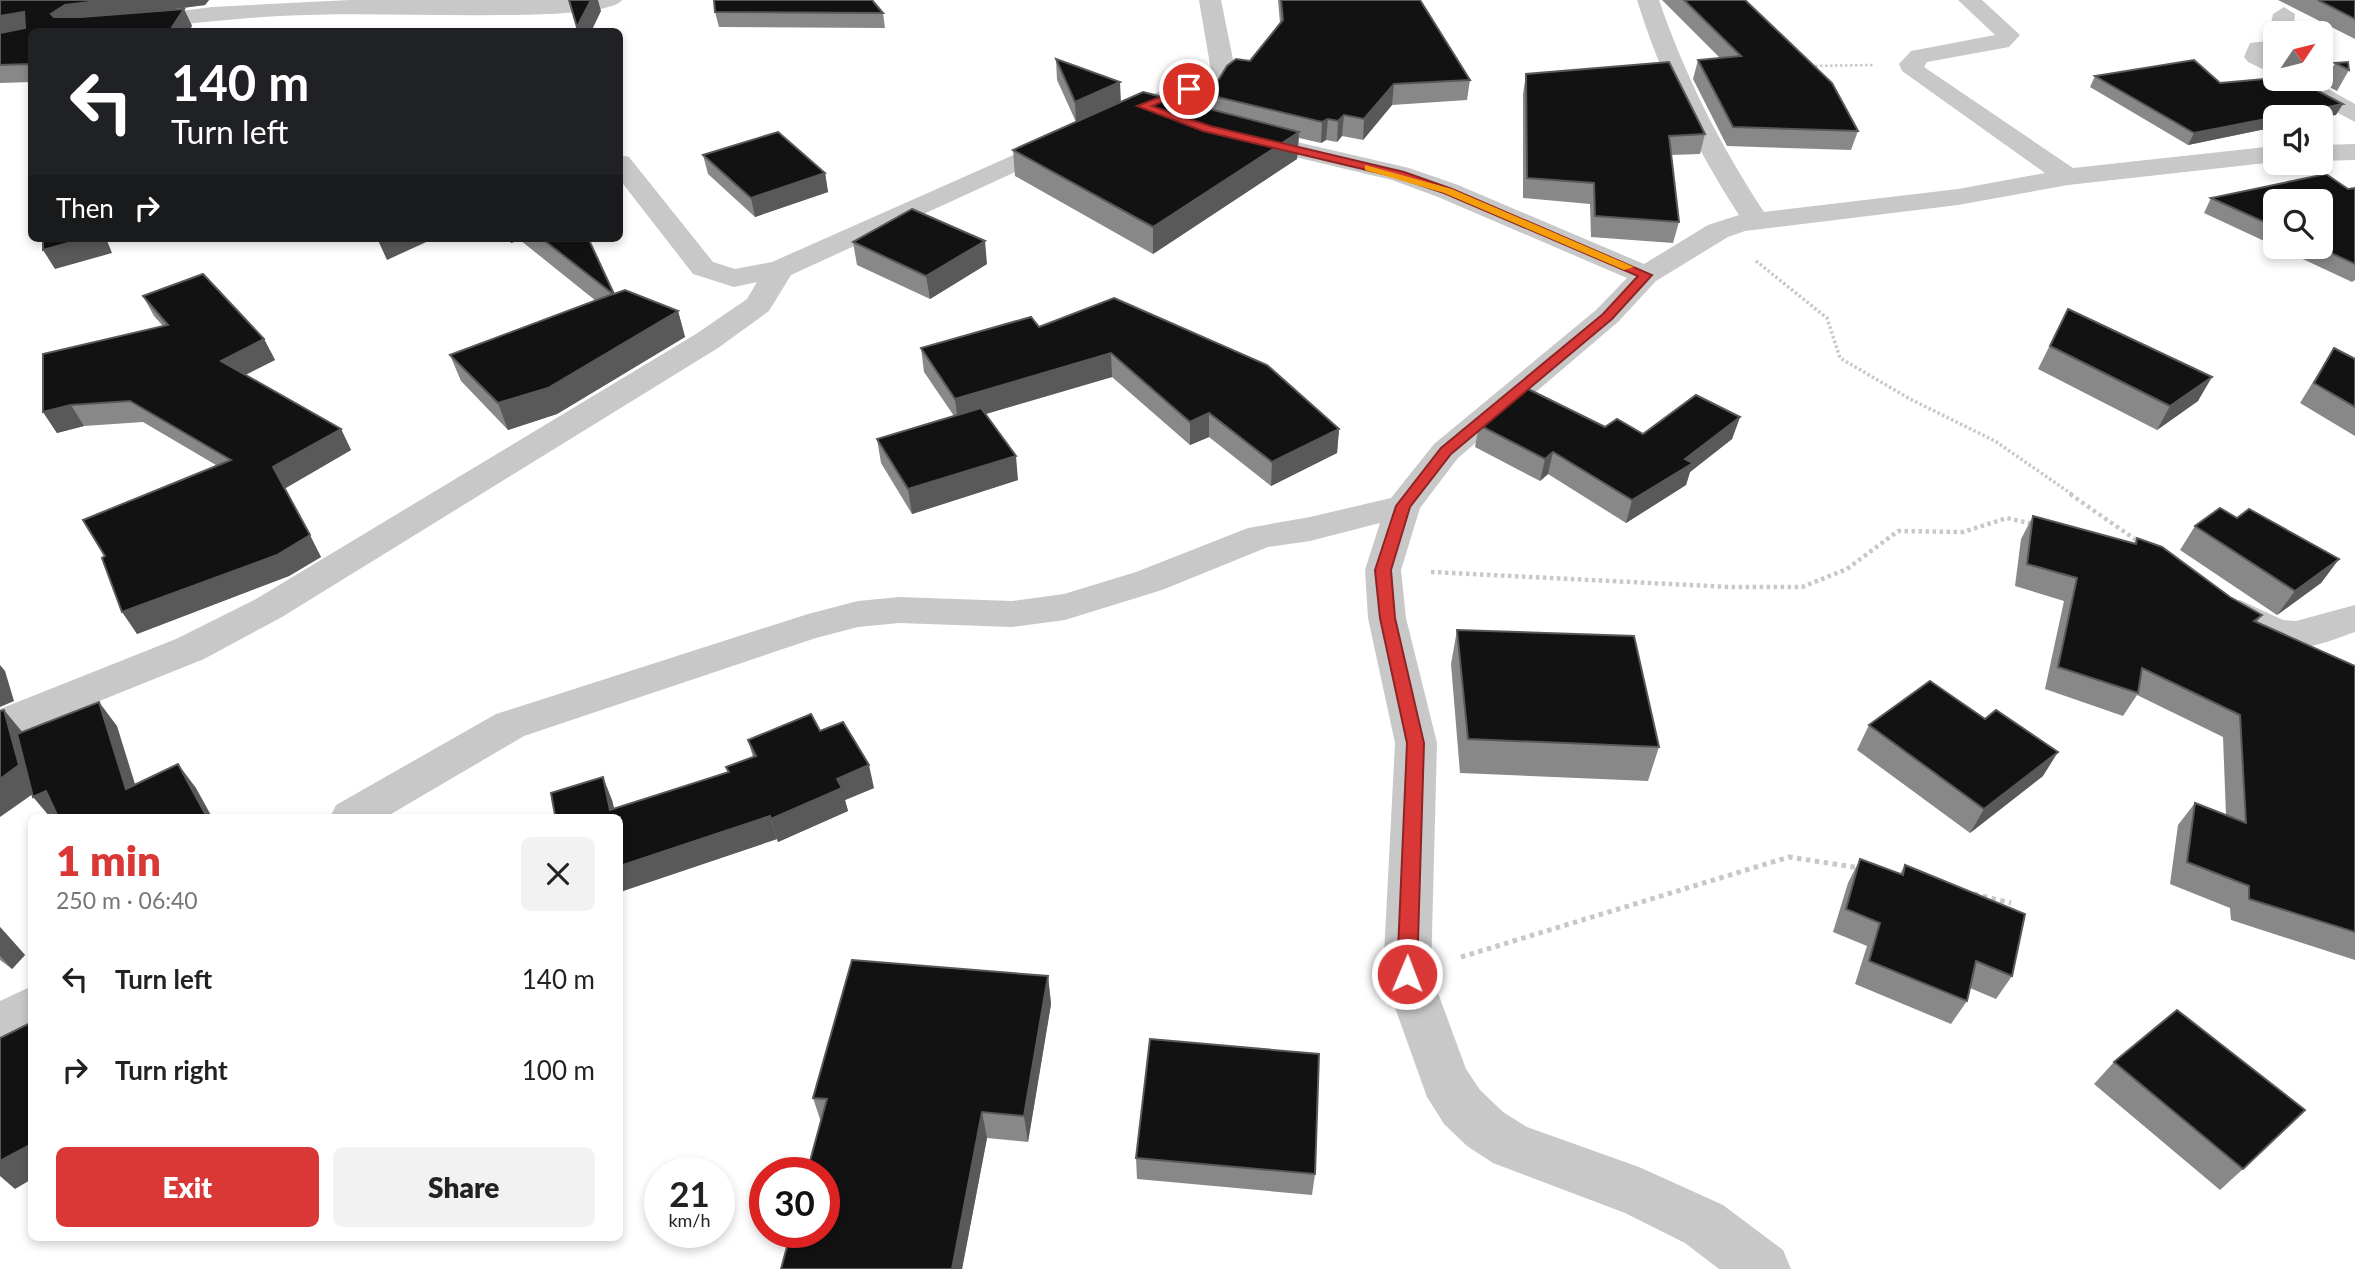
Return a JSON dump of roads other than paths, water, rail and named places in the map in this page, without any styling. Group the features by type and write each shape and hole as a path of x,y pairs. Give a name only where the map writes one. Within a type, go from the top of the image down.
{"street":[{"path":"108,28 226,14 314,8 550,4 611,0"},
{"path":"623,167 703,268 734,278 780,269 1142,106 1213,81 1224,74 1210,0"},
{"path":"1648,0 1660,39 1692,114 1718,164 1756,222"},
{"path":"1969,0 2008,36 2001,42 1919,56 1911,64 1914,71 2068,177"},
{"path":"545,28 550,4"},
{"path":"2263,48 2258,48 2256,57 2263,61"},
{"path":"2315,91 2355,114"},
{"path":"1142,106 1181,120"},
{"path":"1219,132 1400,174 1448,191 1646,275"},
{"path":"2333,153 2355,152"},
{"path":"1764,1269 1704,1224 1639,1193 1511,1146 1485,1129 1462,1107 1445,1081 1407,974 1416,743 1387,618 1383,570 1403,506 1446,451 1607,316 1646,275 1718,231 1741,223 1958,197 2068,177 2263,155"},
{"path":"0,726 190,649 270,608 707,341 758,305 780,269"},
{"path":"356,814 510,725 808,627 858,614 899,610 1012,614 1065,607 1149,581 1261,536 1310,530 1403,506"},
{"path":"2210,592 2266,630 2284,636 2315,631 2355,618"},
{"path":"0,1026 28,1009"}]}
